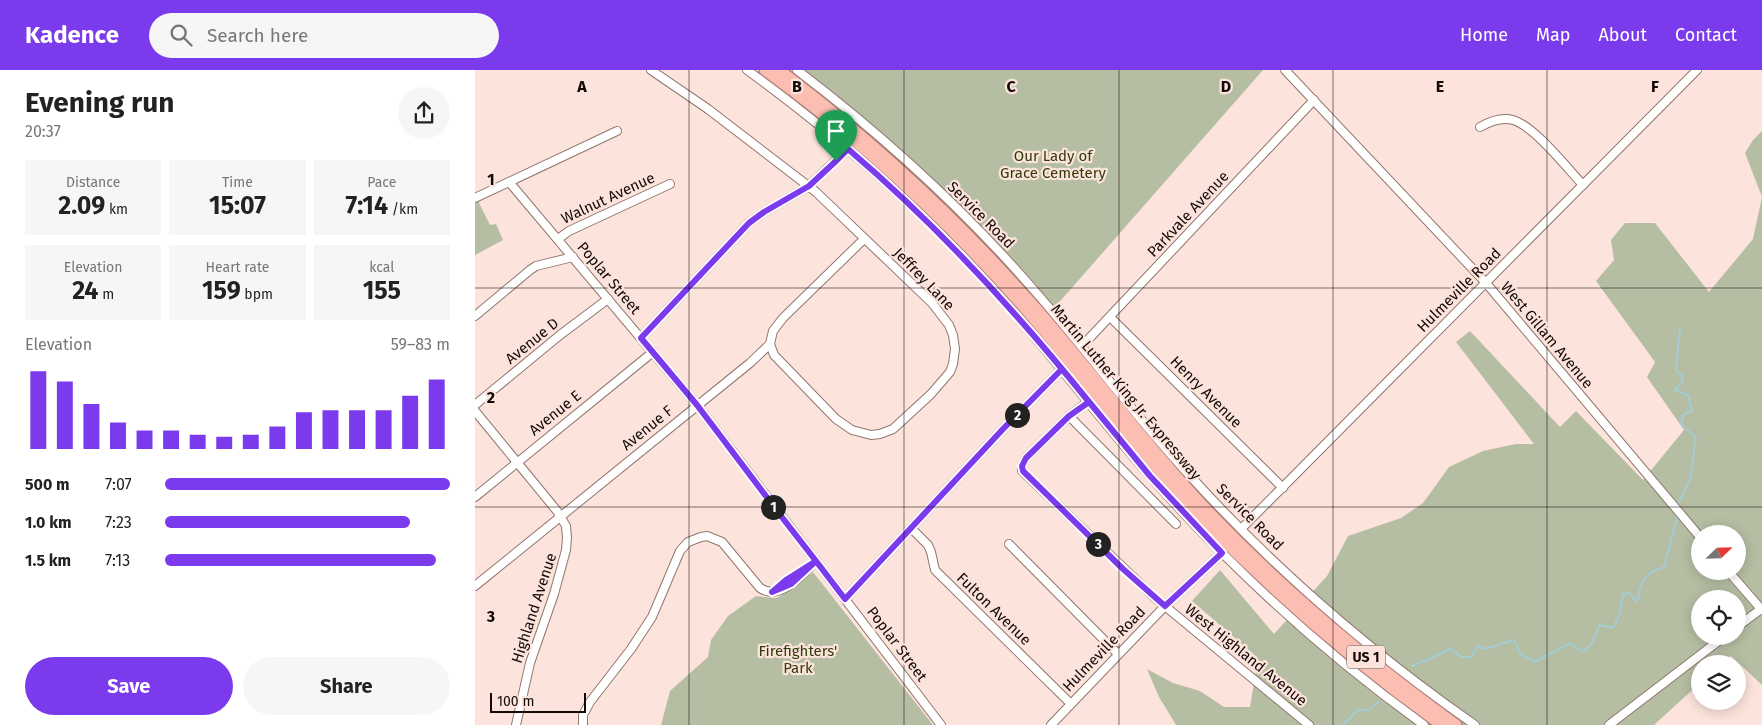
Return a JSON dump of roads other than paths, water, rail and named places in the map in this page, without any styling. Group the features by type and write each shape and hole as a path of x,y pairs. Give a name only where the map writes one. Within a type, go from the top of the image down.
{"highway":[{"name":"Martin Luther King Jr. Expressway","path":"765,70 870,154 946,225 1024,308 1197,513 1289,602 1342,648 1396,692 1442,725"},
{"name":"Martin Luther King Jr. Expressway","path":"779,70 829,108 882,154 934,201 983,251 1042,316 1165,464 1244,548 1321,619 1374,664 1456,725"},
{"path":"1396,692 1436,725"},
{"path":"1414,693 1428,697 1467,725"}],"street":[{"name":"Jeffrey Lane","path":"651,70 708,109 809,186 932,303 949,325 953,335 955,353 953,364 945,379 906,419 893,429 880,434 865,435 851,430 836,419 774,355 770,344"},
{"path":"747,70 848,149 895,191 969,264 1016,315 1157,484 1222,553 1315,639 1424,725"},
{"name":"Service Road","path":"797,70 869,128 941,193 1015,269 1082,346 1173,457 1241,529 1302,588 1408,676 1475,725"},
{"name":"West Gillam Avenue","path":"1285,70 1486,283 1691,526"},
{"name":"Hulmeville Road","path":"1241,529 1697,70"},
{"name":"Parkvale Avenue","path":"1082,346 1314,100"},
{"path":"1480,127 1490,121 1510,119 1524,125 1583,185"},
{"path":"475,198 617,131"},
{"path":"641,338 749,223 809,186 848,149"},
{"name":"Poplar Street","path":"510,183 697,405 941,725"},
{"name":"Walnut Avenue","path":"558,239 569,231 670,184"},
{"name":"Avenue F","path":"475,586 770,344 773,332 783,318 864,238"},
{"path":"475,316 536,266 573,257"},
{"name":"Avenue D","path":"475,406 560,335 608,299"},
{"name":"Henry Avenue","path":"1110,317 1283,488"},
{"name":"Avenue E","path":"475,497 653,352"},
{"path":"845,599 1062,369"},
{"path":"1089,402 1069,416 1176,524"},
{"name":"Highland Avenue","path":"475,411 561,517 567,538 565,556 554,594 530,662 516,725"},
{"name":"West Highland Avenue","path":"1069,416 1026,458 1022,466 1023,471 1123,569 1309,725"},
{"name":"Fulton Avenue","path":"911,528 928,545 933,566 939,575 1070,704"},
{"path":"583,725 583,716 590,702 652,618 680,551 688,542 707,536 722,542 760,588 765,591 772,592 786,580 816,561"},
{"path":"1009,544 1119,654"},
{"name":"Hulmeville Road","path":"1051,725 1165,606 1222,553"},
{"path":"1737,580 1761,609 1746,620"},
{"path":"1609,725 1713,645"}],"waterway":[{"path":"1679,502 1690,479 1696,438 1681,424 1683,415 1692,411 1688,395 1675,390 1683,381 1682,376 1676,370 1680,328"},
{"path":"1412,666 1451,648 1461,657 1471,657 1478,646 1485,649 1514,640 1520,654 1535,662 1570,643 1583,652 1591,645 1600,625 1613,628 1619,616 1623,594 1630,593 1635,601 1638,599 1640,587 1645,578 1664,567 1677,518"},
{"path":"1343,725 1358,710 1369,710 1378,702"}],"park label":[{"name":"Our Lady of Grace Cemetery","path":"1053,164"},
{"name":"Firefighters' Park","path":"798,660"}]}
